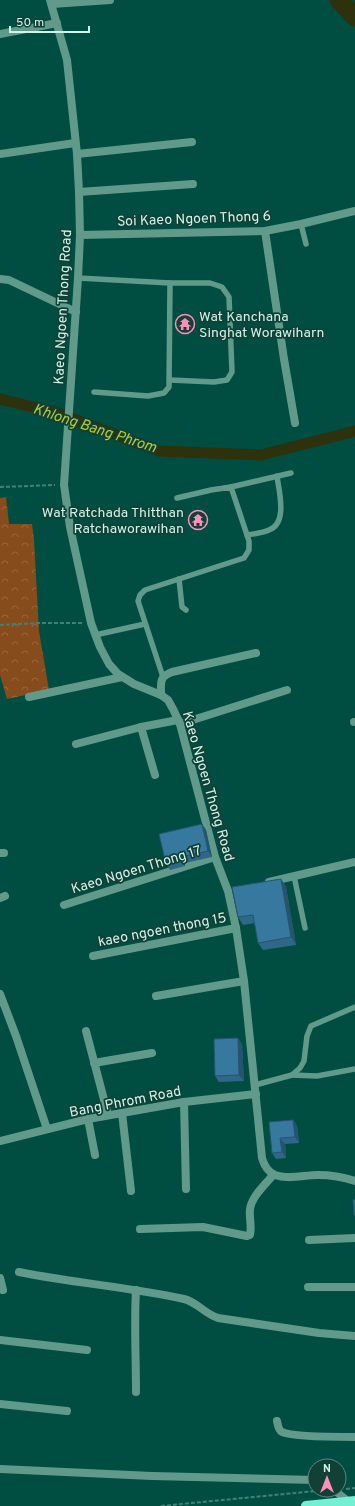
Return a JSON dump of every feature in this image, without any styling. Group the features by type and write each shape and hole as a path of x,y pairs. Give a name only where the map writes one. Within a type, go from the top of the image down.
{"main road":[{"path":"306,1506 352,1502"}],"street":[{"path":"51,2 110,0"},
{"name":"Kaeo Ngoen Thong Road","path":"51,2 67,60 77,154 79,192 80,235 78,278 64,485 70,527 91,623 100,647 109,664 122,677 134,684 161,695 168,700 179,722 216,857 231,890 244,981 262,1158 264,1165 273,1175"},
{"path":"0,34 57,23"},
{"path":"77,154 192,142"},
{"path":"0,154 75,143"},
{"path":"79,192 193,184"},
{"name":"Soi Kaeo Ngoen Thong 6","path":"80,235 266,231 355,211"},
{"path":"266,231 294,423"},
{"path":"0,279 9,280 76,312"},
{"path":"161,695 161,681 163,677 172,672 256,653"},
{"path":"29,697 122,677"},
{"path":"76,744 141,727 179,722 287,690"},
{"path":"141,727 155,776"},
{"name":"Kaeo Ngoen Thong 17","path":"64,905 216,857"},
{"path":"264,883 355,862"},
{"name":"kaeo ngoen thong 15","path":"93,956 236,928"},
{"path":"156,996 244,981"},
{"path":"0,994 16,1036 47,1129"},
{"path":"86,1031 108,1115"},
{"path":"94,1063 152,1053"},
{"name":"Bang Phrom Road","path":"1,1139 108,1115 256,1089"},
{"path":"184,1102 186,1190"},
{"path":"122,1113 131,1191"},
{"path":"88,1119 95,1155"},
{"path":"140,1229 203,1227 247,1236 250,1234 251,1230 250,1209 252,1200 273,1175 286,1177 318,1175 335,1176 355,1181"},
{"path":"309,1240 355,1238"},
{"path":"19,1272 54,1279 136,1290 192,1301 211,1316 218,1318 319,1333 355,1336"},
{"path":"0,1278 3,1290"},
{"path":"308,1287 355,1287"},
{"path":"136,1290 136,1392"},
{"path":"0,1343 0,1339 87,1350"},
{"path":"0,1404 67,1411"},
{"path":"277,1421 279,1429 282,1433 355,1437"},
{"path":"0,1469 152,1476 307,1480"}],"lane":[{"path":"301,224 306,244"},
{"path":"78,278 170,283 210,283 222,287 229,296 232,372 226,380 214,382 170,380"},
{"path":"94,392 148,396 164,393 169,387 170,283"},
{"path":"177,498 291,473"},
{"path":"247,535 270,530 277,524 282,515 277,476"},
{"path":"163,677 138,601 140,595 145,590 244,558 249,550 249,540 231,487"},
{"path":"179,580 182,607 186,610"},
{"path":"95,634 145,624"},
{"path":"294,876 305,928"},
{"path":"256,1089 292,1075 300,1068 304,1061 307,1036 311,1026 355,1007"},
{"path":"292,1075 317,1076 355,1068"}],"path":[{"path":"0,487 64,485"},
{"path":"0,625 91,623"},
{"path":"161,1506 307,1492"}],"green space":[{"path":"6,497 9,524 32,524 39,631 49,690 7,699 0,675 0,498"}],"building":[{"path":"202,824 208,851 181,857 181,861 166,864 159,834"},
{"path":"281,879 291,937 258,943 253,915 238,917 232,887"},
{"path":"238,1038 239,1075 215,1076 214,1039"},
{"path":"293,1120 295,1137 280,1138 282,1152 272,1153 269,1122"},
{"path":"355,1199 355,1215 354,1215 353,1200"}],"waterway":[{"path":"339,0 355,17"},
{"name":"Khlong Bang Phrom","path":"0,399 54,412 159,451 261,455 355,431"}],"place":[{"name":"Wat Kanchana Singhat Worawiharn","path":"185,324"},
{"name":"Wat Ratchada Thitthan Ratchaworawihan","path":"198,520"}]}
